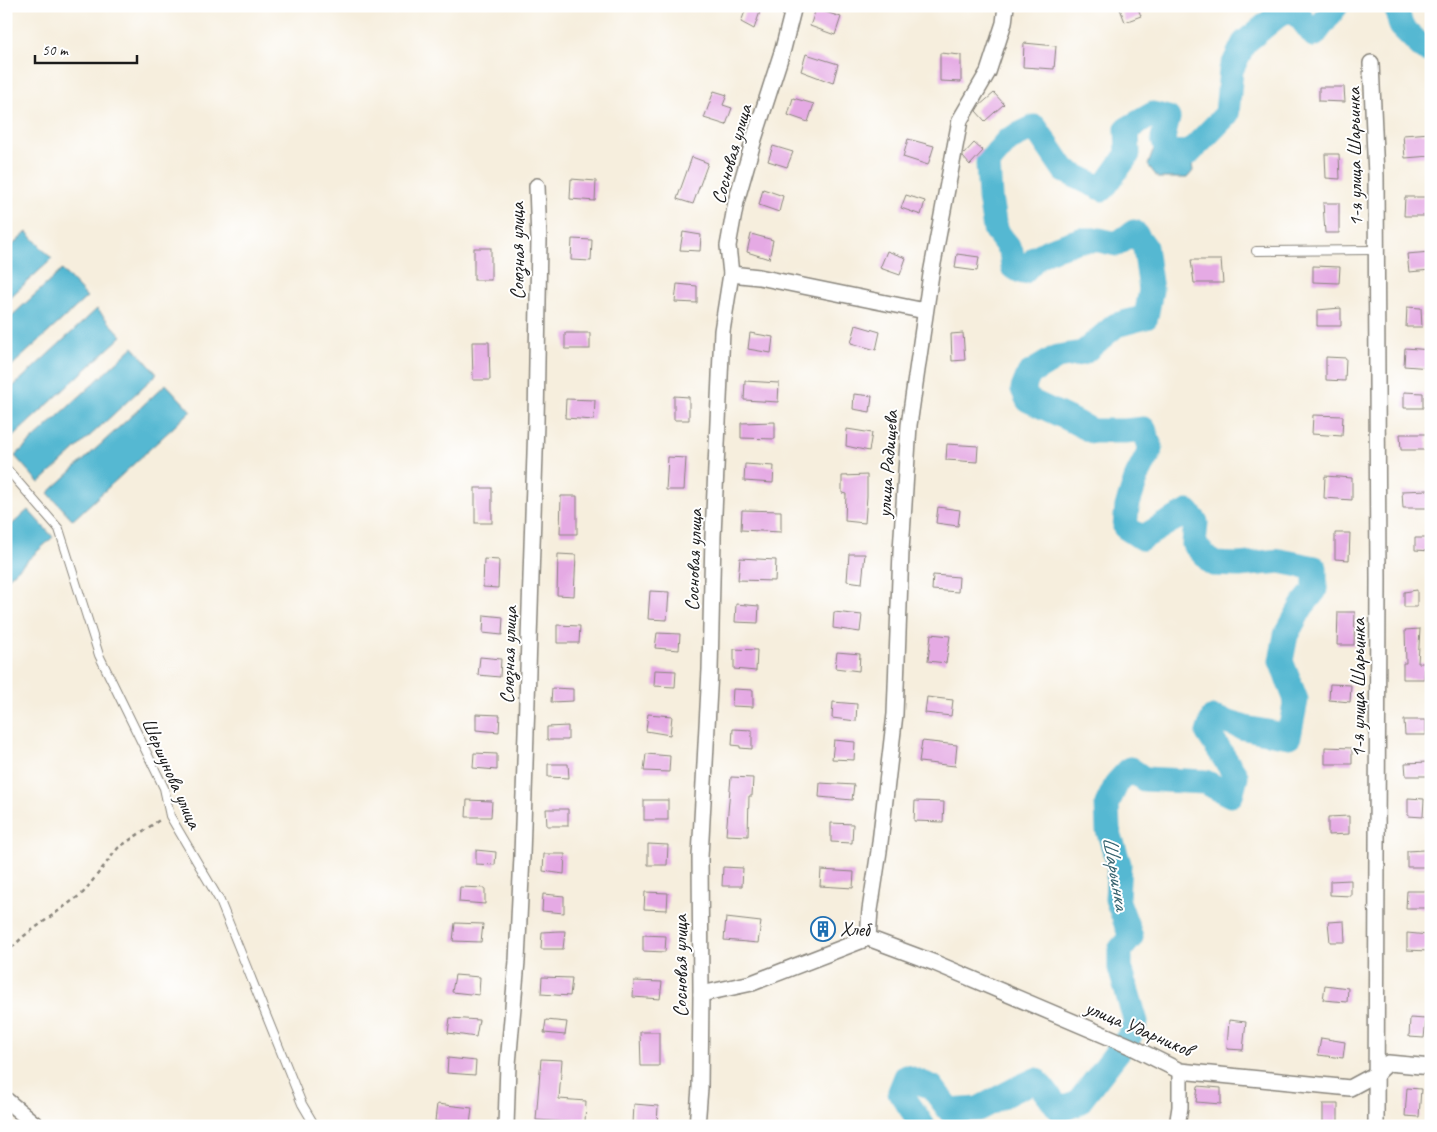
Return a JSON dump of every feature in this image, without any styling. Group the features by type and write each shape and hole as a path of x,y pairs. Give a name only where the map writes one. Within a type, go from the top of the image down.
{"street":[{"name":"Сосновая улица","path":"697,1126 700,1088 700,857 710,670 722,331 731,274 728,246 736,202 783,49 794,6"},
{"name":"улица Радищева","path":"868,938 895,714 901,551 909,425 930,274 960,120 988,72 1004,23 1006,6"},
{"name":"1-я улица Шарьинка","path":"1371,63 1376,176 1378,777 1376,1126"},
{"name":"Союзная улица","path":"506,1126 508,1064 517,961 522,856 536,422 539,240 536,186"},
{"path":"731,274 925,311"},
{"path":"701,994 752,982 868,938"},
{"name":"улица Ударников","path":"868,938 935,962 1130,1046 1180,1072 1350,1088 1376,1074 1388,1063 1431,1067"},
{"path":"1177,1126 1180,1108 1180,1072"},
{"path":"6,1100 37,1126"}],"lane":[{"name":"1-я улица Шарьинка","path":"1256,250 1376,250"},
{"name":"Шершунова улица","path":"6,468 59,529 99,654 164,788 170,816 220,901 302,1104 315,1126"}],"path":[{"path":"6,953 24,936 83,893 118,848 160,820 170,816"}],"water":[{"path":"1157,140 1170,144 1167,152 1191,158 1193,171 1187,178 1158,178 1148,165"},
{"path":"27,232 52,259 6,301 6,251"},
{"path":"62,270 87,297 6,371 6,321"},
{"path":"97,309 122,336 6,443 6,393"},
{"path":"133,347 157,374 39,483 15,456"},
{"path":"166,384 191,411 73,520 48,493"},
{"path":"28,510 53,537 6,580 6,530"}],"building":[{"path":"747,6 762,6 754,29 741,22"},
{"path":"1119,6 1137,6 1141,16 1125,22"},
{"path":"816,9 841,17 835,35 810,26"},
{"path":"1024,43 1056,46 1054,69 1023,67"},
{"path":"940,53 961,55 961,82 940,81"},
{"path":"806,54 838,64 833,83 801,71"},
{"path":"1319,87 1344,87 1345,102 1319,101"},
{"path":"714,91 727,95 723,105 732,108 726,125 704,118"},
{"path":"994,93 1004,104 985,121 976,111"},
{"path":"793,98 814,104 808,122 788,115"},
{"path":"1431,133 1431,156 1405,158 1403,135"},
{"path":"908,139 934,146 928,165 903,157"},
{"path":"974,143 983,151 970,165 963,155"},
{"path":"773,146 793,152 787,167 768,161"},
{"path":"1325,154 1339,154 1340,179 1326,178"},
{"path":"692,157 708,163 693,204 677,199"},
{"path":"571,179 596,181 595,201 570,199"},
{"path":"763,189 783,196 779,212 759,205"},
{"path":"906,195 925,201 921,215 901,208"},
{"path":"1405,197 1431,197 1431,216 1404,216"},
{"path":"1323,203 1339,203 1339,233 1325,233"},
{"path":"683,232 701,235 700,251 680,250"},
{"path":"751,234 773,240 769,259 747,252"},
{"path":"572,239 592,240 591,261 571,260"},
{"path":"474,248 491,248 491,280 474,280"},
{"path":"887,251 906,258 900,275 880,268"},
{"path":"1430,252 1431,270 1409,272 1407,254"},
{"path":"957,254 979,257 977,271 955,268"},
{"path":"1191,260 1221,260 1223,283 1194,283"},
{"path":"1313,266 1340,267 1339,283 1313,282"},
{"path":"677,284 697,286 697,303 675,302"},
{"path":"1407,307 1421,308 1422,327 1406,327"},
{"path":"1341,308 1341,326 1317,326 1317,310"},
{"path":"856,325 880,332 876,350 851,343"},
{"path":"565,333 590,333 590,349 565,349"},
{"path":"750,333 773,337 771,353 748,349"},
{"path":"963,333 965,360 952,361 951,334"},
{"path":"472,342 489,342 490,380 473,380"},
{"path":"1405,348 1431,350 1431,368 1404,366"},
{"path":"1326,357 1346,358 1345,381 1326,380"},
{"path":"745,381 779,383 778,402 744,400"},
{"path":"1404,392 1423,393 1423,408 1404,408"},
{"path":"854,394 872,396 870,412 853,409"},
{"path":"674,396 689,397 689,420 674,420"},
{"path":"566,399 595,400 594,420 565,418"},
{"path":"1313,415 1343,416 1342,436 1312,434"},
{"path":"775,422 775,439 741,438 741,423"},
{"path":"847,429 872,433 869,451 846,446"},
{"path":"1400,434 1427,434 1427,450 1401,450"},
{"path":"947,444 978,446 977,462 946,460"},
{"path":"668,457 686,458 684,490 666,490"},
{"path":"745,464 774,466 773,483 744,481"},
{"path":"867,475 865,523 845,521 846,494 842,493 842,476"},
{"path":"1325,476 1352,478 1352,500 1324,498"},
{"path":"475,488 492,488 492,523 475,523"},
{"path":"1429,490 1430,508 1403,508 1402,491"},
{"path":"561,496 577,496 577,534 560,534"},
{"path":"938,507 960,510 958,526 936,523"},
{"path":"742,510 781,511 781,532 741,530"},
{"path":"1335,533 1350,533 1349,560 1335,559"},
{"path":"1415,538 1431,538 1431,551 1415,550"},
{"path":"558,554 576,555 574,596 557,595"},
{"path":"849,554 865,554 862,583 847,581"},
{"path":"740,558 776,560 775,581 738,580"},
{"path":"484,559 499,560 498,588 483,587"},
{"path":"933,575 959,577 958,592 932,590"},
{"path":"1417,590 1417,607 1404,607 1404,592"},
{"path":"650,591 669,592 667,620 648,619"},
{"path":"736,604 759,606 758,623 735,622"},
{"path":"834,612 862,615 860,632 833,628"},
{"path":"1338,612 1355,612 1354,645 1337,645"},
{"path":"484,615 503,617 502,635 483,633"},
{"path":"557,625 580,626 579,643 557,643"},
{"path":"1420,629 1418,663 1425,663 1424,679 1403,679 1403,663 1406,663 1405,630"},
{"path":"657,633 680,634 679,650 655,648"},
{"path":"931,634 950,636 946,663 928,661"},
{"path":"734,649 757,650 756,671 734,669"},
{"path":"837,652 860,654 859,671 835,668"},
{"path":"480,657 501,659 500,677 478,675"},
{"path":"655,670 676,671 675,687 654,686"},
{"path":"1330,684 1351,685 1350,702 1329,700"},
{"path":"552,688 573,689 573,701 551,702"},
{"path":"733,689 753,690 753,707 732,706"},
{"path":"927,697 953,700 951,716 925,713"},
{"path":"833,702 857,704 856,721 832,718"},
{"path":"476,714 500,715 499,732 476,730"},
{"path":"648,714 672,716 670,735 646,731"},
{"path":"1404,720 1426,720 1426,735 1405,735"},
{"path":"568,726 568,740 547,740 547,727"},
{"path":"733,729 752,730 752,749 732,745"},
{"path":"834,740 855,742 854,760 832,759"},
{"path":"922,741 957,745 955,766 919,762"},
{"path":"1325,747 1352,748 1352,764 1325,764"},
{"path":"474,753 497,754 497,770 473,768"},
{"path":"646,754 670,756 669,772 644,771"},
{"path":"1428,762 1428,776 1406,776 1405,763"},
{"path":"548,764 568,764 569,778 548,777"},
{"path":"731,777 753,778 752,796 749,796 748,836 726,835"},
{"path":"820,783 854,785 852,800 819,797"},
{"path":"1408,798 1424,799 1423,817 1408,816"},
{"path":"467,800 492,801 491,817 466,817"},
{"path":"644,800 668,800 668,820 644,820"},
{"path":"915,801 944,802 943,822 914,821"},
{"path":"546,809 568,809 568,826 547,826"},
{"path":"1349,816 1349,834 1328,835 1328,817"},
{"path":"831,823 853,824 852,843 831,842"},
{"path":"648,844 668,845 667,865 648,865"},
{"path":"476,850 496,852 495,865 476,864"},
{"path":"1425,850 1425,867 1407,867 1407,851"},
{"path":"544,854 565,854 564,874 543,871"},
{"path":"723,867 743,868 742,886 722,886"},
{"path":"821,870 854,872 853,888 820,886"},
{"path":"1351,880 1351,896 1330,895 1330,881"},
{"path":"460,887 485,888 485,904 459,902"},
{"path":"1407,891 1427,891 1427,908 1406,908"},
{"path":"645,892 668,893 667,910 644,909"},
{"path":"543,894 564,896 564,913 542,911"},
{"path":"726,918 761,922 758,943 724,940"},
{"name":"Хлеб","path":"829,920 833,932 817,937 813,925"},
{"path":"1344,921 1345,942 1330,942 1328,922"},
{"path":"455,923 483,924 481,942 453,941"},
{"path":"565,931 563,949 541,949 542,932"},
{"path":"1407,933 1428,935 1428,951 1407,950"},
{"path":"643,935 666,936 665,952 643,951"},
{"path":"455,975 480,977 479,995 452,992"},
{"path":"542,977 572,978 570,996 541,994"},
{"path":"634,981 662,982 660,999 633,997"},
{"path":"1325,985 1348,988 1347,1002 1323,1000"},
{"path":"450,1018 479,1020 476,1037 448,1033"},
{"path":"1410,1018 1426,1019 1424,1038 1409,1037"},
{"path":"546,1020 567,1022 565,1035 544,1033"},
{"path":"1229,1020 1246,1022 1243,1050 1227,1049"},
{"path":"640,1032 659,1032 659,1066 641,1066"},
{"path":"1321,1038 1345,1042 1343,1058 1318,1055"},
{"path":"448,1058 476,1061 475,1075 447,1073"},
{"path":"541,1059 562,1060 559,1099 586,1101 585,1123 536,1120"},
{"path":"1198,1086 1221,1088 1221,1104 1196,1102"},
{"path":"1407,1088 1421,1089 1419,1117 1405,1116"},
{"path":"437,1104 472,1108 470,1125 435,1121"},
{"path":"634,1104 658,1106 657,1125 633,1124"},
{"path":"1323,1104 1338,1104 1338,1125 1323,1125"}],"waterway":[{"name":"Шарьинка","path":"923,1126 900,1092 906,1077 932,1087 950,1111 978,1109 1036,1080 1060,1110 1078,1103 1129,1037 1136,1022 1120,968 1120,950 1131,937 1117,899 1119,864 1108,830 1107,804 1117,783 1130,769 1144,779 1205,782 1231,795 1236,776 1208,733 1213,718 1245,728 1289,736 1296,700 1281,661 1286,635 1302,606 1315,590 1315,568 1280,561 1239,565 1213,564 1194,544 1196,522 1188,512 1142,538 1125,527 1127,507 1137,476 1151,449 1144,429 1092,431 1028,400 1023,389 1029,374 1057,357 1083,353 1116,325 1146,317 1151,290 1145,247 1134,232 1117,244 1099,240 1080,240 1050,250 1037,257 1023,272 1013,267 1011,251 995,229 990,197 988,163 1008,140 1035,127 1065,171 1103,189 1128,154 1127,129 1153,114 1168,118 1163,138 1167,152 1189,153 1227,114 1231,70 1244,43 1287,8 1300,17 1314,35 1336,6"},
{"name":"Шарьинка","path":"1396,6 1401,26 1424,49 1431,51"}],"place":[{"name":"Хлеб","path":"823,929"}]}
